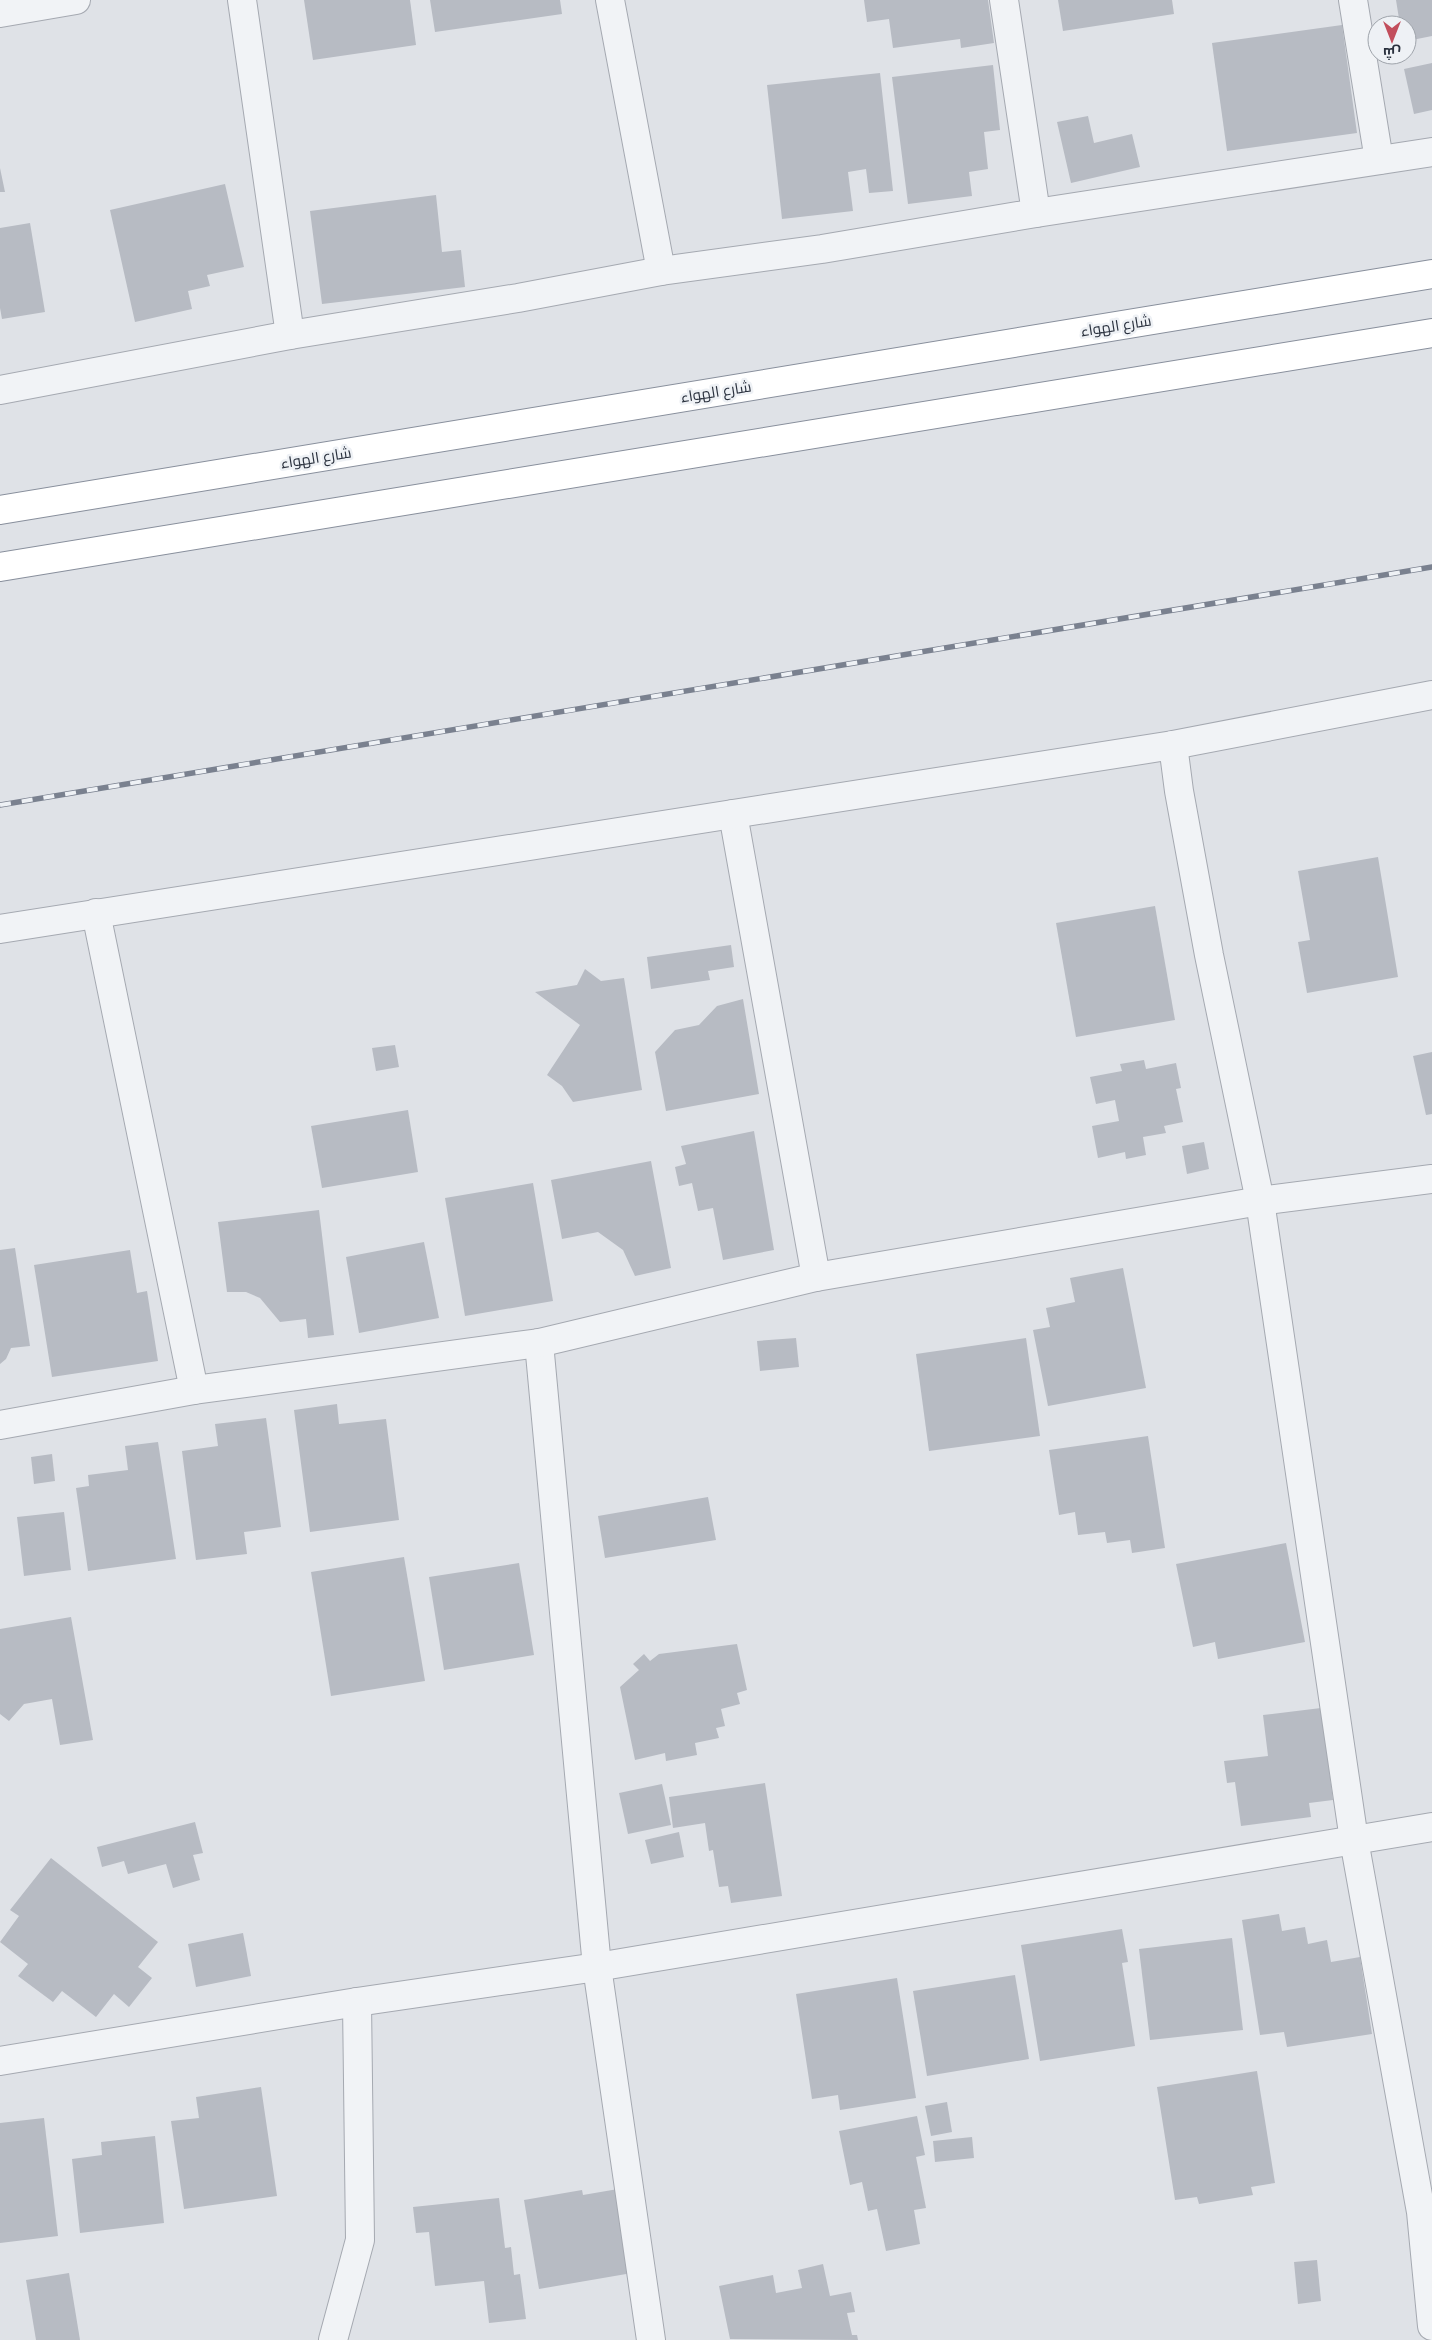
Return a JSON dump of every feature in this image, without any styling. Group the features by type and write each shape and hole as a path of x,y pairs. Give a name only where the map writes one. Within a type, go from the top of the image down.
{"highway":[{"name":"شارع الهواء","path":"0,510 1432,274"},
{"path":"0,567 1432,333"}],"street":[{"path":"0,14 76,0"},
{"path":"242,0 290,335"},
{"path":"610,0 661,271"},
{"path":"1004,0 1036,213"},
{"path":"1353,0 1379,160"},
{"path":"0,390 290,335 518,298 661,271 822,249 1036,213 1432,152"},
{"path":"0,929 1173,745 1432,696"},
{"path":"1173,745 1179,791 1209,955 1260,1201 1354,1840 1427,2212 1432,2326"},
{"path":"733,814 816,1277"},
{"path":"96,913 194,1390"},
{"path":"0,1425 194,1390 539,1343 816,1277 1260,1201 1432,1179"},
{"path":"539,1343 597,1967 651,2340"},
{"path":"0,2061 357,2002 597,1967 1432,1827"},
{"path":"333,2340 360,2240 357,2002"}],"building":[{"path":"304,0 410,0 416,45 313,60"},
{"path":"430,0 560,0 562,14 435,32"},
{"path":"864,0 988,0 994,43 961,48 960,39 893,48 889,19 867,22"},
{"path":"1058,0 1172,0 1174,14 1063,31"},
{"path":"1396,0 1432,0 1432,36 1417,39 1417,15 1398,15"},
{"path":"1342,25 1357,133 1227,151 1212,43"},
{"path":"1432,63 1432,110 1414,114 1404,69"},
{"path":"993,65 1000,130 984,132 988,169 969,172 972,196 908,204 892,77"},
{"path":"880,73 893,191 869,193 866,169 848,172 853,211 782,219 767,85"},
{"path":"1088,116 1094,143 1132,134 1140,167 1071,183 1057,122"},
{"path":"0,168 5,192 0,192"},
{"path":"225,184 244,267 207,275 210,286 188,291 192,309 135,322 110,210"},
{"path":"436,195 442,252 461,250 465,287 322,304 310,211"},
{"path":"30,223 45,312 2,319 0,308 0,228"},
{"path":"1378,857 1398,977 1307,993 1298,942 1310,940 1298,871"},
{"path":"1155,906 1175,1020 1076,1037 1056,923"},
{"path":"731,945 734,967 708,971 710,980 651,989 647,957"},
{"path":"585,969 601,981 624,978 642,1090 573,1102 562,1086 547,1075 580,1025 535,992 577,985"},
{"path":"743,999 759,1094 666,1111 655,1052 675,1030 699,1025 717,1006"},
{"path":"395,1045 399,1067 376,1071 372,1048"},
{"path":"1432,1052 1432,1114 1426,1115 1413,1056"},
{"path":"1144,1060 1146,1069 1176,1063 1181,1088 1176,1089 1183,1122 1164,1126 1166,1133 1143,1137 1146,1155 1126,1159 1125,1152 1098,1158 1092,1126 1119,1121 1115,1100 1096,1104 1090,1077 1122,1071 1120,1064"},
{"path":"408,1110 418,1172 322,1188 311,1126"},
{"path":"754,1131 774,1250 723,1260 713,1208 698,1211 692,1183 679,1186 675,1167 686,1164 681,1146"},
{"path":"1204,1142 1209,1169 1187,1174 1182,1146"},
{"path":"651,1161 671,1268 635,1276 623,1250 598,1232 562,1239 551,1180"},
{"path":"533,1183 553,1301 465,1316 445,1198"},
{"path":"319,1210 334,1335 308,1338 306,1319 280,1322 260,1298 246,1292 227,1292 218,1222"},
{"path":"424,1242 439,1318 359,1333 346,1257"},
{"path":"15,1248 30,1346 11,1348 6,1359 0,1364 0,1250"},
{"path":"130,1250 137,1293 147,1291 158,1361 52,1377 34,1265"},
{"path":"1123,1268 1146,1388 1048,1406 1033,1330 1050,1327 1046,1308 1075,1302 1070,1278"},
{"path":"796,1338 799,1367 760,1371 757,1341"},
{"path":"1026,1338 1040,1436 929,1451 916,1354"},
{"path":"337,1404 339,1424 386,1419 399,1520 310,1532 294,1410"},
{"path":"266,1418 281,1527 244,1532 247,1554 196,1560 182,1451 218,1446 215,1424"},
{"path":"1148,1436 1165,1548 1132,1553 1130,1540 1107,1543 1105,1532 1078,1535 1075,1512 1059,1515 1049,1450"},
{"path":"158,1442 176,1559 88,1571 76,1488 89,1486 88,1475 128,1470 125,1446"},
{"path":"52,1454 55,1481 34,1484 31,1457"},
{"path":"708,1497 716,1540 605,1558 598,1516"},
{"path":"64,1512 71,1570 24,1576 17,1517"},
{"path":"1286,1543 1305,1642 1218,1659 1215,1642 1193,1647 1176,1564"},
{"path":"404,1557 425,1681 331,1696 311,1572"},
{"path":"519,1563 534,1655 444,1670 429,1577"},
{"path":"71,1617 93,1740 60,1745 52,1699 24,1704 9,1721 0,1714 0,1629"},
{"path":"737,1644 747,1690 737,1693 740,1704 721,1709 725,1726 716,1728 719,1738 695,1743 697,1755 666,1761 665,1753 635,1760 620,1687 639,1670 633,1664 644,1654 650,1661 659,1654"},
{"path":"1321,1708 1333,1800 1309,1803 1311,1817 1241,1826 1235,1782 1227,1783 1224,1761 1268,1756 1263,1715"},
{"path":"765,1783 782,1896 731,1903 728,1886 719,1887 713,1850 709,1851 705,1823 673,1828 669,1797"},
{"path":"662,1784 671,1825 628,1834 619,1793"},
{"path":"195,1822 203,1853 193,1855 200,1880 173,1888 166,1864 128,1874 124,1861 102,1867 97,1847"},
{"path":"679,1832 684,1857 651,1864 645,1840"},
{"path":"51,1858 158,1942 138,1967 152,1978 129,2007 114,1994 96,2017 62,1991 53,2002 18,1976 28,1964 0,1942 19,1916 10,1910"},
{"path":"1279,1914 1282,1931 1305,1927 1308,1944 1327,1940 1331,1962 1360,1957 1372,2034 1287,2047 1284,2032 1260,2035 1242,1920"},
{"path":"1122,1929 1128,1962 1122,1963 1135,2046 1040,2061 1021,1945"},
{"path":"243,1933 251,1976 196,1987 188,1944"},
{"path":"1232,1938 1243,2030 1150,2040 1139,1949"},
{"path":"1015,1975 1029,2059 927,2076 913,1991"},
{"path":"897,1978 916,2098 840,2110 838,2095 812,2099 796,1994"},
{"path":"1257,2071 1275,2183 1251,2187 1253,2195 1199,2204 1197,2197 1175,2200 1157,2087"},
{"path":"261,2087 277,2196 184,2209 171,2121 199,2118 196,2097"},
{"path":"947,2102 952,2132 931,2136 925,2106"},
{"path":"917,2116 925,2155 916,2157 926,2208 914,2210 920,2244 886,2251 877,2209 868,2211 862,2182 850,2185 839,2131"},
{"path":"44,2118 58,2236 0,2243 0,2123"},
{"path":"155,2136 164,2223 80,2233 72,2159 102,2155 101,2142"},
{"path":"972,2137 974,2158 935,2162 933,2141"},
{"path":"618,2189 632,2273 539,2289 524,2200 582,2190 583,2195"},
{"path":"499,2198 505,2248 511,2247 514,2275 520,2274 526,2319 489,2323 484,2281 435,2286 429,2232 416,2233 413,2207"},
{"path":"1317,2260 1321,2301 1298,2304 1294,2262"},
{"path":"823,2264 830,2296 851,2292 855,2312 847,2313 852,2335 857,2335 858,2340 730,2339 719,2286 773,2275 776,2293 802,2288 798,2270"},
{"path":"69,2273 80,2340 36,2340 26,2280"}],"railway":[{"path":"0,805 1432,567"}]}
